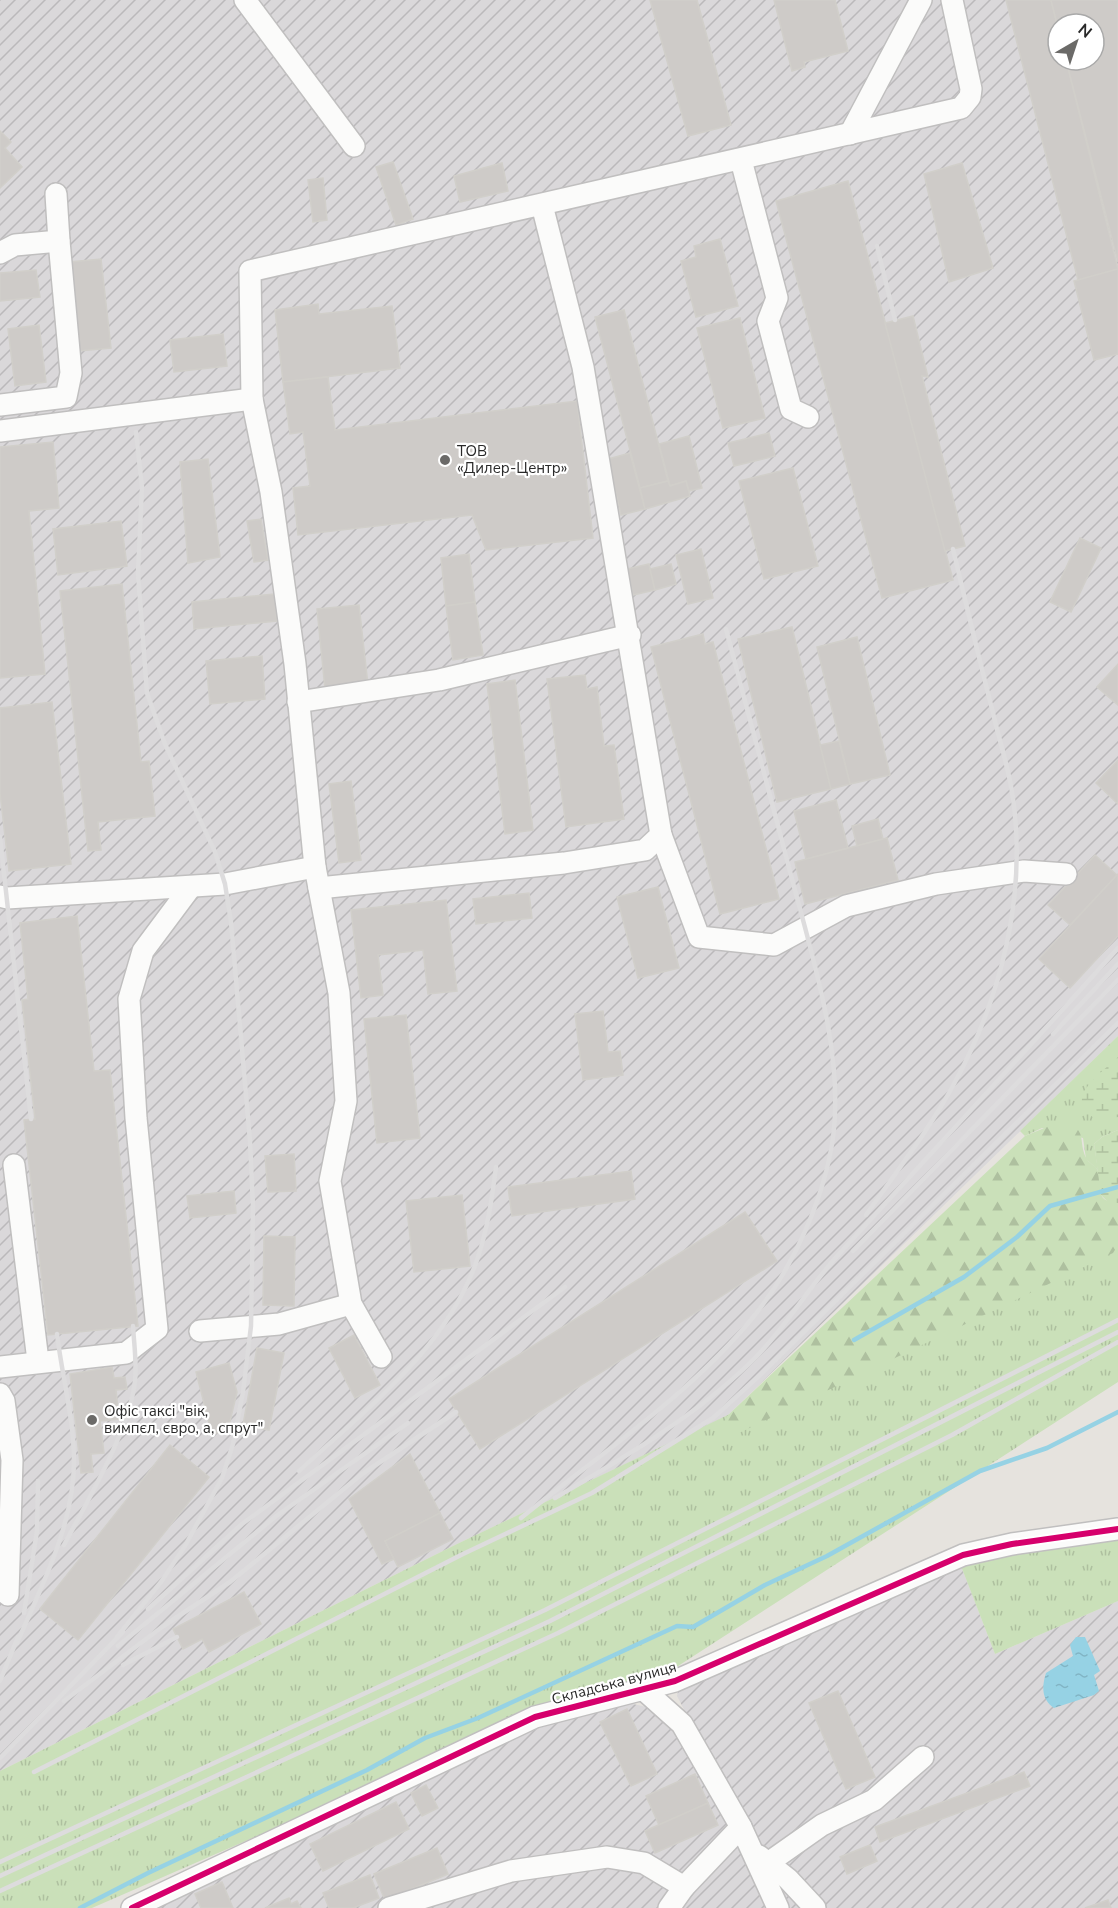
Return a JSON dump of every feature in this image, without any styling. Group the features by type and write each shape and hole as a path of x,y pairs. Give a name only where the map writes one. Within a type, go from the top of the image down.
{"street":[{"path":"245,0 354,146"},
{"path":"850,134 921,0"},
{"path":"381,1357 351,1304 330,1181 346,1101 339,993 317,878 298,702 271,492 252,399 250,272 955,110 966,103 971,89 952,0"},
{"path":"741,160 777,298 768,321 773,343 791,409 808,417"},
{"path":"0,405 66,397 71,373 56,194"},
{"path":"542,205 584,367 662,835 699,937 774,945 846,906 924,886 1024,870 1066,874"},
{"path":"0,253 15,245 59,241"},
{"path":"0,431 252,399"},
{"path":"298,702 440,680 630,635"},
{"path":"0,896 7,898 190,888 564,863 645,850 662,835"},
{"path":"0,1367 126,1353 157,1329 136,1118 129,999 143,951 190,888"},
{"path":"14,1165 38,1361"},
{"path":"200,1331 279,1324 351,1304"},
{"path":"0,1394 4,1401 12,1460 8,1595"},
{"name":"Складська вулиця","path":"132,1908 535,1717 675,1681 963,1555 1012,1544 1118,1530"},
{"path":"644,1690 681,1724 741,1827 778,1908"},
{"path":"768,1863 822,1826 874,1800 923,1757"},
{"path":"669,1908 684,1887 741,1827"},
{"path":"751,1850 788,1879 815,1908"},
{"path":"389,1908 511,1871 607,1857 644,1863 684,1887"}],"shaded area":[{"path":"0,0 1118,0 1118,1036 727,1416 457,1544 0,1771"},
{"path":"961,1566 995,1654 1118,1601 1118,1908 787,1908 677,1696 679,1688"},
{"path":"619,1701 647,1707 674,1731 727,1820 769,1908 157,1908 452,1765 539,1728"}],"green space":[{"path":"1118,1036 1118,1130 1102,1137 1094,1144 1098,1170 1086,1159 1083,1138 1042,1128 1025,1136 1020,1131"},
{"path":"1118,1057 1118,1117 1100,1121 1088,1113 1083,1105 1082,1097 1093,1080"},
{"path":"1054,1124 1074,1127 1078,1130 1087,1159 1097,1169 1101,1195 1109,1202 1118,1203 1118,1245 1113,1253 737,1434 728,1431 724,1425 727,1416 1025,1136"},
{"path":"1118,1130 1118,1203 1109,1203 1101,1195 1094,1144 1102,1137"},
{"path":"1118,1229 1118,1382 644,1688 533,1716 92,1908 0,1908 0,1771 457,1544"},
{"path":"1118,1535 1118,1601 995,1654 961,1566 969,1561"}],"water":[{"path":"1076,1637 1085,1637 1100,1671 1094,1675 1099,1691 1094,1695 1054,1708 1047,1701 1044,1692 1046,1673 1073,1656 1070,1645"}],"building":[{"path":"650,0 697,0 731,125 688,136"},
{"path":"774,0 835,0 848,51 804,62 805,67 792,71"},
{"path":"1006,0 1051,0 1054,12 1046,12 1046,72 1069,72 1118,269 1078,280"},
{"path":"1051,0 1118,0 1118,262 1069,72 1106,72 1106,12 1054,12"},
{"path":"0,131 11,142 5,148 22,167 0,188"},
{"path":"393,162 413,219 396,225 376,167"},
{"path":"502,163 508,191 460,202 454,176"},
{"path":"962,163 993,268 949,282 924,174"},
{"path":"323,178 327,220 313,222 308,180"},
{"path":"848,181 953,580 882,598 776,201"},
{"path":"720,239 738,306 696,317 681,261 696,257 694,246"},
{"path":"101,259 111,348 79,351 69,262"},
{"path":"1118,269 1118,354 1094,360 1074,281"},
{"path":"36,270 40,297 0,301 0,273"},
{"path":"318,304 319,314 392,306 400,368 283,382 275,310"},
{"path":"624,310 668,481 640,488 595,317"},
{"path":"913,316 928,377 922,376 965,546 945,551 885,323"},
{"path":"740,318 765,418 723,428 697,328"},
{"path":"39,325 46,382 15,386 8,329"},
{"path":"223,334 227,366 174,372 170,340"},
{"name":"ТОВ «Дилер-Центр»","path":"328,377 335,430 577,401 593,538 486,550 472,515 298,535 293,488 310,486 303,432 290,434 283,382"},
{"path":"769,433 775,456 734,466 728,443"},
{"path":"689,436 702,488 689,491 686,481 670,486 659,444"},
{"path":"53,442 59,508 29,511 45,674 0,678 0,447"},
{"path":"630,453 645,509 621,515 608,459"},
{"path":"208,459 220,557 188,563 180,462"},
{"path":"793,468 818,566 764,579 739,481"},
{"path":"668,481 670,486 686,481 690,496 645,509 640,488"},
{"path":"261,519 268,560 254,562 247,521"},
{"path":"121,521 127,566 58,575 53,529"},
{"path":"1080,538 1101,548 1071,612 1050,602"},
{"path":"701,549 713,598 688,604 676,555"},
{"path":"469,554 475,602 446,606 441,558"},
{"path":"649,564 655,590 633,595 627,569"},
{"path":"671,564 676,584 655,590 650,569"},
{"path":"122,584 141,762 149,761 155,816 98,822 101,850 88,851 60,591"},
{"path":"274,594 277,621 194,629 192,602"},
{"path":"475,602 483,655 453,660 446,606"},
{"path":"359,605 368,685 325,689 317,609"},
{"path":"792,627 831,789 777,802 738,639"},
{"path":"703,634 705,644 713,642 779,899 720,914 651,647"},
{"path":"857,637 890,775 850,784 817,647"},
{"path":"262,656 265,699 210,704 206,661"},
{"path":"1118,664 1118,705 1097,687"},
{"path":"585,675 587,689 597,687 604,746 614,745 624,819 566,827 547,679"},
{"path":"515,680 533,830 505,834 487,684"},
{"path":"52,702 71,864 9,871 0,793 0,708"},
{"path":"839,741 850,784 831,789 820,745"},
{"path":"1118,760 1118,804 1096,783"},
{"path":"351,781 361,860 339,863 329,784"},
{"path":"836,800 848,848 806,859 794,811"},
{"path":"878,819 883,839 857,846 852,826"},
{"path":"887,838 898,880 805,904 795,862"},
{"path":"1095,855 1117,875 1070,925 1048,905"},
{"path":"1118,874 1118,936 1070,988 1039,959"},
{"path":"658,887 679,968 638,978 617,897"},
{"path":"529,893 532,918 476,924 473,899"},
{"path":"446,900 457,991 428,994 423,950 378,955 383,995 361,998 351,910"},
{"path":"77,916 94,1071 110,1070 138,1326 48,1335 24,1120 35,1119 22,1000 28,999 20,923"},
{"path":"603,1011 608,1052 620,1051 623,1075 583,1080 575,1014"},
{"path":"406,1015 420,1138 377,1143 364,1019"},
{"path":"294,1154 296,1191 268,1192 265,1156"},
{"path":"631,1171 635,1199 512,1216 508,1187"},
{"path":"234,1191 236,1213 190,1218 187,1196"},
{"path":"462,1195 470,1266 414,1272 406,1201"},
{"path":"745,1212 777,1261 480,1449 449,1399"},
{"path":"264,1236 295,1237 294,1306 263,1305"},
{"path":"354,1335 380,1385 355,1398 329,1348"},
{"path":"257,1348 284,1353 269,1430 243,1425"},
{"path":"229,1363 237,1392 228,1430 212,1434 196,1372"},
{"name":"Офіс таксі \"вік, вимпєл, євро, а, спрут\"","path":"112,1367 114,1378 125,1377 127,1389 116,1390 119,1419 100,1421 104,1453 91,1454 93,1472 81,1473 70,1374"},
{"path":"170,1445 209,1477 78,1640 40,1609"},
{"path":"410,1454 440,1513 385,1541 394,1559 382,1564 349,1499"},
{"path":"440,1513 453,1539 398,1567 385,1541"},
{"path":"244,1592 261,1624 209,1652 202,1639 183,1649 173,1629"},
{"path":"838,1691 875,1777 846,1789 809,1703"},
{"path":"627,1709 657,1774 631,1786 600,1722"},
{"path":"1024,1772 1030,1786 880,1842 875,1827"},
{"path":"695,1774 708,1803 659,1825 646,1796"},
{"path":"426,1785 438,1808 422,1816 411,1793"},
{"path":"396,1802 409,1829 323,1871 310,1844"},
{"path":"708,1803 718,1825 655,1853 645,1831"},
{"path":"870,1845 877,1861 847,1874 840,1857"},
{"path":"437,1848 448,1874 385,1900 374,1874"},
{"path":"370,1875 379,1898 353,1908 329,1908 323,1893"},
{"path":"222,1882 233,1908 201,1908 195,1894"},
{"path":"289,1898 291,1904 297,1901 301,1908 265,1908"},
{"path":"1108,1900 1111,1908 1085,1908"}],"waterway":[{"path":"854,1340 964,1277 1017,1237 1050,1206 1118,1187"},
{"path":"80,1908 148,1873 367,1770 425,1738 478,1718 677,1626 693,1627 765,1585 827,1556 980,1471 1047,1448 1118,1412"}],"railway":[{"path":"877,246 895,320"},
{"path":"117,1637 161,1582 185,1546 222,1478 233,1444 243,1392 251,1326 253,1207 250,1141 231,922 225,884 215,852 165,744 147,693 138,573 142,487 136,432"},
{"path":"866,1215 935,1117 972,1049 998,979 1013,905 1016,829 1012,792 953,549"},
{"path":"521,1518 643,1423 729,1345 768,1297 794,1255 814,1208 829,1161 835,1106 834,1074 825,1007 726,629"},
{"path":"0,837 31,1119"},
{"path":"555,1498 632,1452 681,1419 705,1402 750,1363 774,1337 839,1254 1118,948"},
{"path":"1053,1034 1118,964"},
{"path":"853,1251 1118,980"},
{"path":"34,1772 463,1554 592,1493 713,1418 760,1375 1118,1023"},
{"path":"299,1471 378,1400 426,1348 447,1320 464,1290 478,1257 487,1224 496,1167"},
{"path":"148,1609 242,1524 565,1287"},
{"path":"0,1862 545,1610 1118,1320"},
{"path":"64,1545 106,1465 125,1421 135,1381 133,1326"},
{"path":"0,1876 550,1621 1118,1332"},
{"path":"17,1643 55,1554 63,1531 73,1485 72,1429 57,1334"},
{"path":"0,1891 558,1633 952,1435 1118,1342"},
{"path":"64,1701 162,1627 230,1582 362,1474 456,1412"},
{"path":"118,1646 275,1517 408,1423"},
{"path":"24,1613 37,1531 38,1481"},
{"path":"0,1758 123,1632"},
{"path":"0,1681 18,1637"},
{"path":"123,1665 177,1637"}],"cycle path":[{"path":"132,1908 535,1717 675,1681 963,1555 1012,1544 1118,1529"}],"place":[{"name":"ТОВ «Дилер-Центр»","path":"445,460"},
{"name":"Офіс таксі \"вік, вимпєл, євро, а, спрут\"","path":"92,1420"}]}
